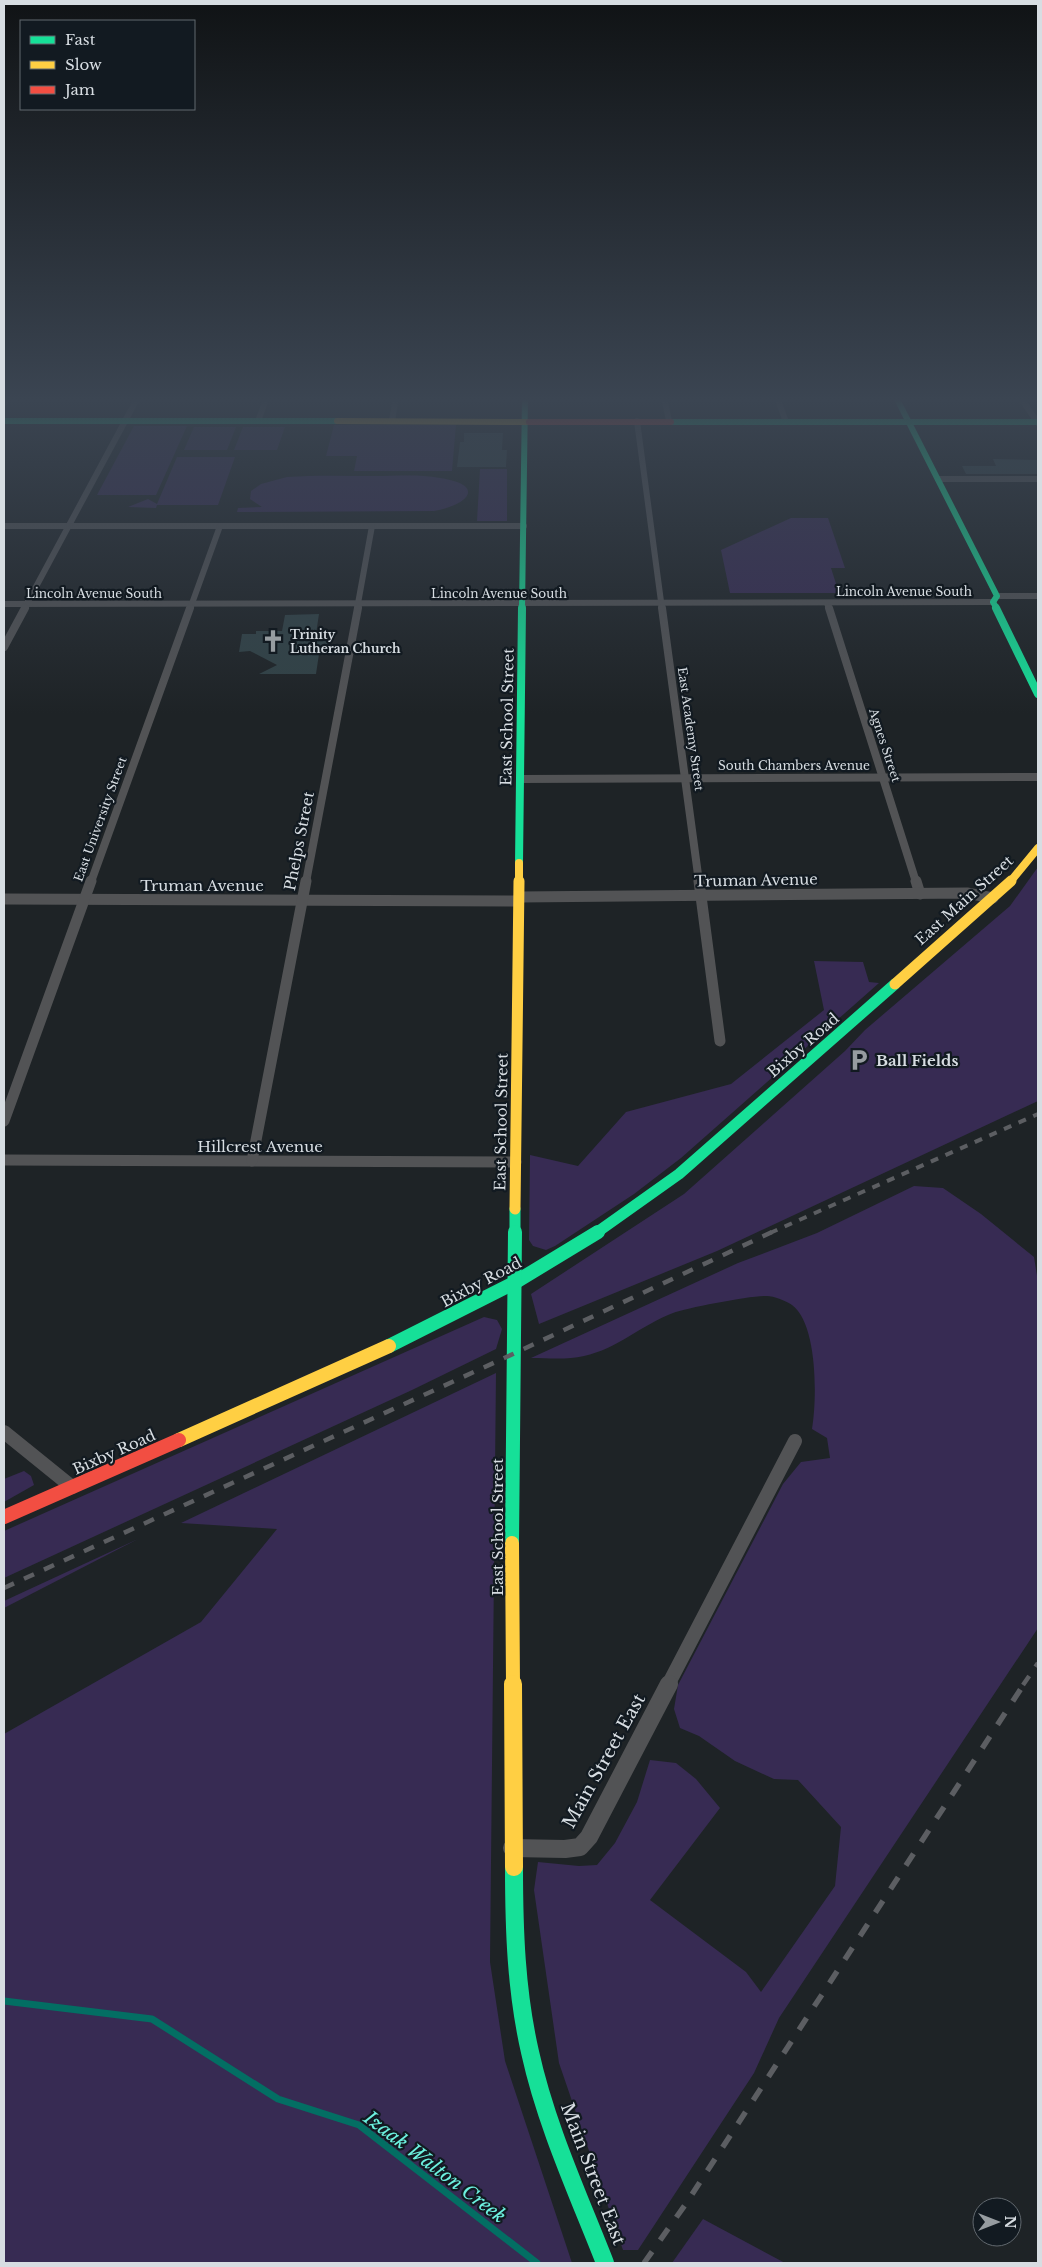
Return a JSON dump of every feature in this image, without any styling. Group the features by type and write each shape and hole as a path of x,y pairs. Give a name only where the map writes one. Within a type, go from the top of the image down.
{"street":[{"path":"4,647 81,503"},
{"name":"East School Street","path":"512,1848 512,1483 524,503"},
{"name":"East Academy Street","path":"648,503 720,1041"},
{"path":"949,503 1038,694"},
{"path":"4,526 524,526"},
{"name":"East University Street","path":"4,1121 220,526"},
{"name":"Phelps Street","path":"252,1161 345,679 372,526"},
{"name":"Lincoln Avenue South","path":"4,604 827,603 995,599 1038,596"},
{"name":"Agnes Street","path":"827,603 920,894"},
{"name":"South Chambers Avenue","path":"521,779 1038,777"},
{"name":"East Main Street","path":"908,972 992,898 1017,874 1038,848"},
{"name":"Truman Avenue","path":"4,899 519,899 967,893 992,898"},
{"name":"Bixby Road","path":"4,1517 397,1343 514,1282 577,1246 660,1189 908,972"},
{"name":"Hillcrest Avenue","path":"4,1160 516,1162"},
{"path":"4,1432 72,1487"},
{"name":"Main Street East","path":"605,2263 556,2138 534,2067 524,2022 518,1969 514,1923 512,1848 566,1849 580,1847 590,1837 795,1440"}],"shaded area":[{"path":"139,503 219,503 218,505 157,505 156,508 128,507"},
{"path":"256,503 458,503 434,511 237,512 238,508 262,507"},
{"path":"478,503 507,503 507,521 477,521"},
{"path":"791,518 828,518 845,568 831,568 839,593 730,593 721,550"},
{"path":"1038,867 1038,1101 717,1251 539,1324 531,1294 684,1194 845,1051 865,1030 1010,906"},
{"path":"814,961 863,962 869,982 879,983 681,1158 634,1194 555,1246 546,1250 533,1246 529,1240 530,1155 578,1166 626,1112 731,1084 824,1010"},
{"path":"914,1186 943,1188 981,1214 1034,1257 1038,1282 1038,1628 779,2018 754,2073 638,2250 623,2250 559,2063 534,1890 538,1862 579,1866 597,1865 615,1843 637,1802 650,1760 676,1763 696,1779 720,1808 650,1900 746,1972 761,1992 835,1886 841,1827 798,1780 774,1779 735,1761 699,1736 680,1728 674,1709 678,1685 783,1484 801,1462 830,1458 827,1438 812,1429 815,1382 814,1363 807,1328 801,1315 792,1305 780,1299 770,1296 759,1296 691,1308 673,1313 651,1323 596,1353 571,1358 531,1358 738,1263 817,1233"},
{"path":"484,1317 497,1320 502,1329 496,1349 412,1390 4,1578 4,1531"},
{"path":"496,1373 490,1962 505,2061 572,2263 4,2263 4,1734 201,1622 277,1529 181,1523"},
{"path":"24,1471 31,1476 34,1485 4,1502 4,1479"},
{"path":"138,1539 4,1608 4,1601"},
{"path":"703,2219 785,2263 672,2263"}],"building":[{"name":"Trinity Lutheran Church","path":"319,614 316,634 317,636 329,636 326,654 319,654 316,674 259,674 277,665 250,651 239,652 242,634 256,634 256,631 282,631 285,615"}],"waterway":[{"name":"Izaak Walton Creek","path":"4,2001 152,2019 278,2099 359,2125 537,2263"}],"railway":[{"path":"770,1233 1038,1114"},
{"path":"4,1588 513,1354 772,1232"},
{"path":"1023,1685 1038,1663"},
{"path":"644,2263 685,2205 1024,1684"}],"traffic: fast":[{"path":"519,863 524,503"},
{"path":"950,503 997,596 993,602 1038,694"},
{"path":"389,1346 514,1283 606,1227 679,1174 895,984"},
{"path":"512,1543 515,1209"},
{"path":"514,1867 517,1964 521,2003 530,2053 558,2144 605,2263"}],"traffic: slow":[{"path":"895,984 1008,884 1038,848"},
{"path":"515,1209 519,863"},
{"path":"179,1440 389,1346"},
{"path":"512,1543 514,1867"}],"traffic: jam":[{"path":"4,1517 179,1440"}],"place":[{"name":"Trinity Lutheran Church","path":"273,641"},
{"name":"Ball Fields","path":"859,1060"}]}
